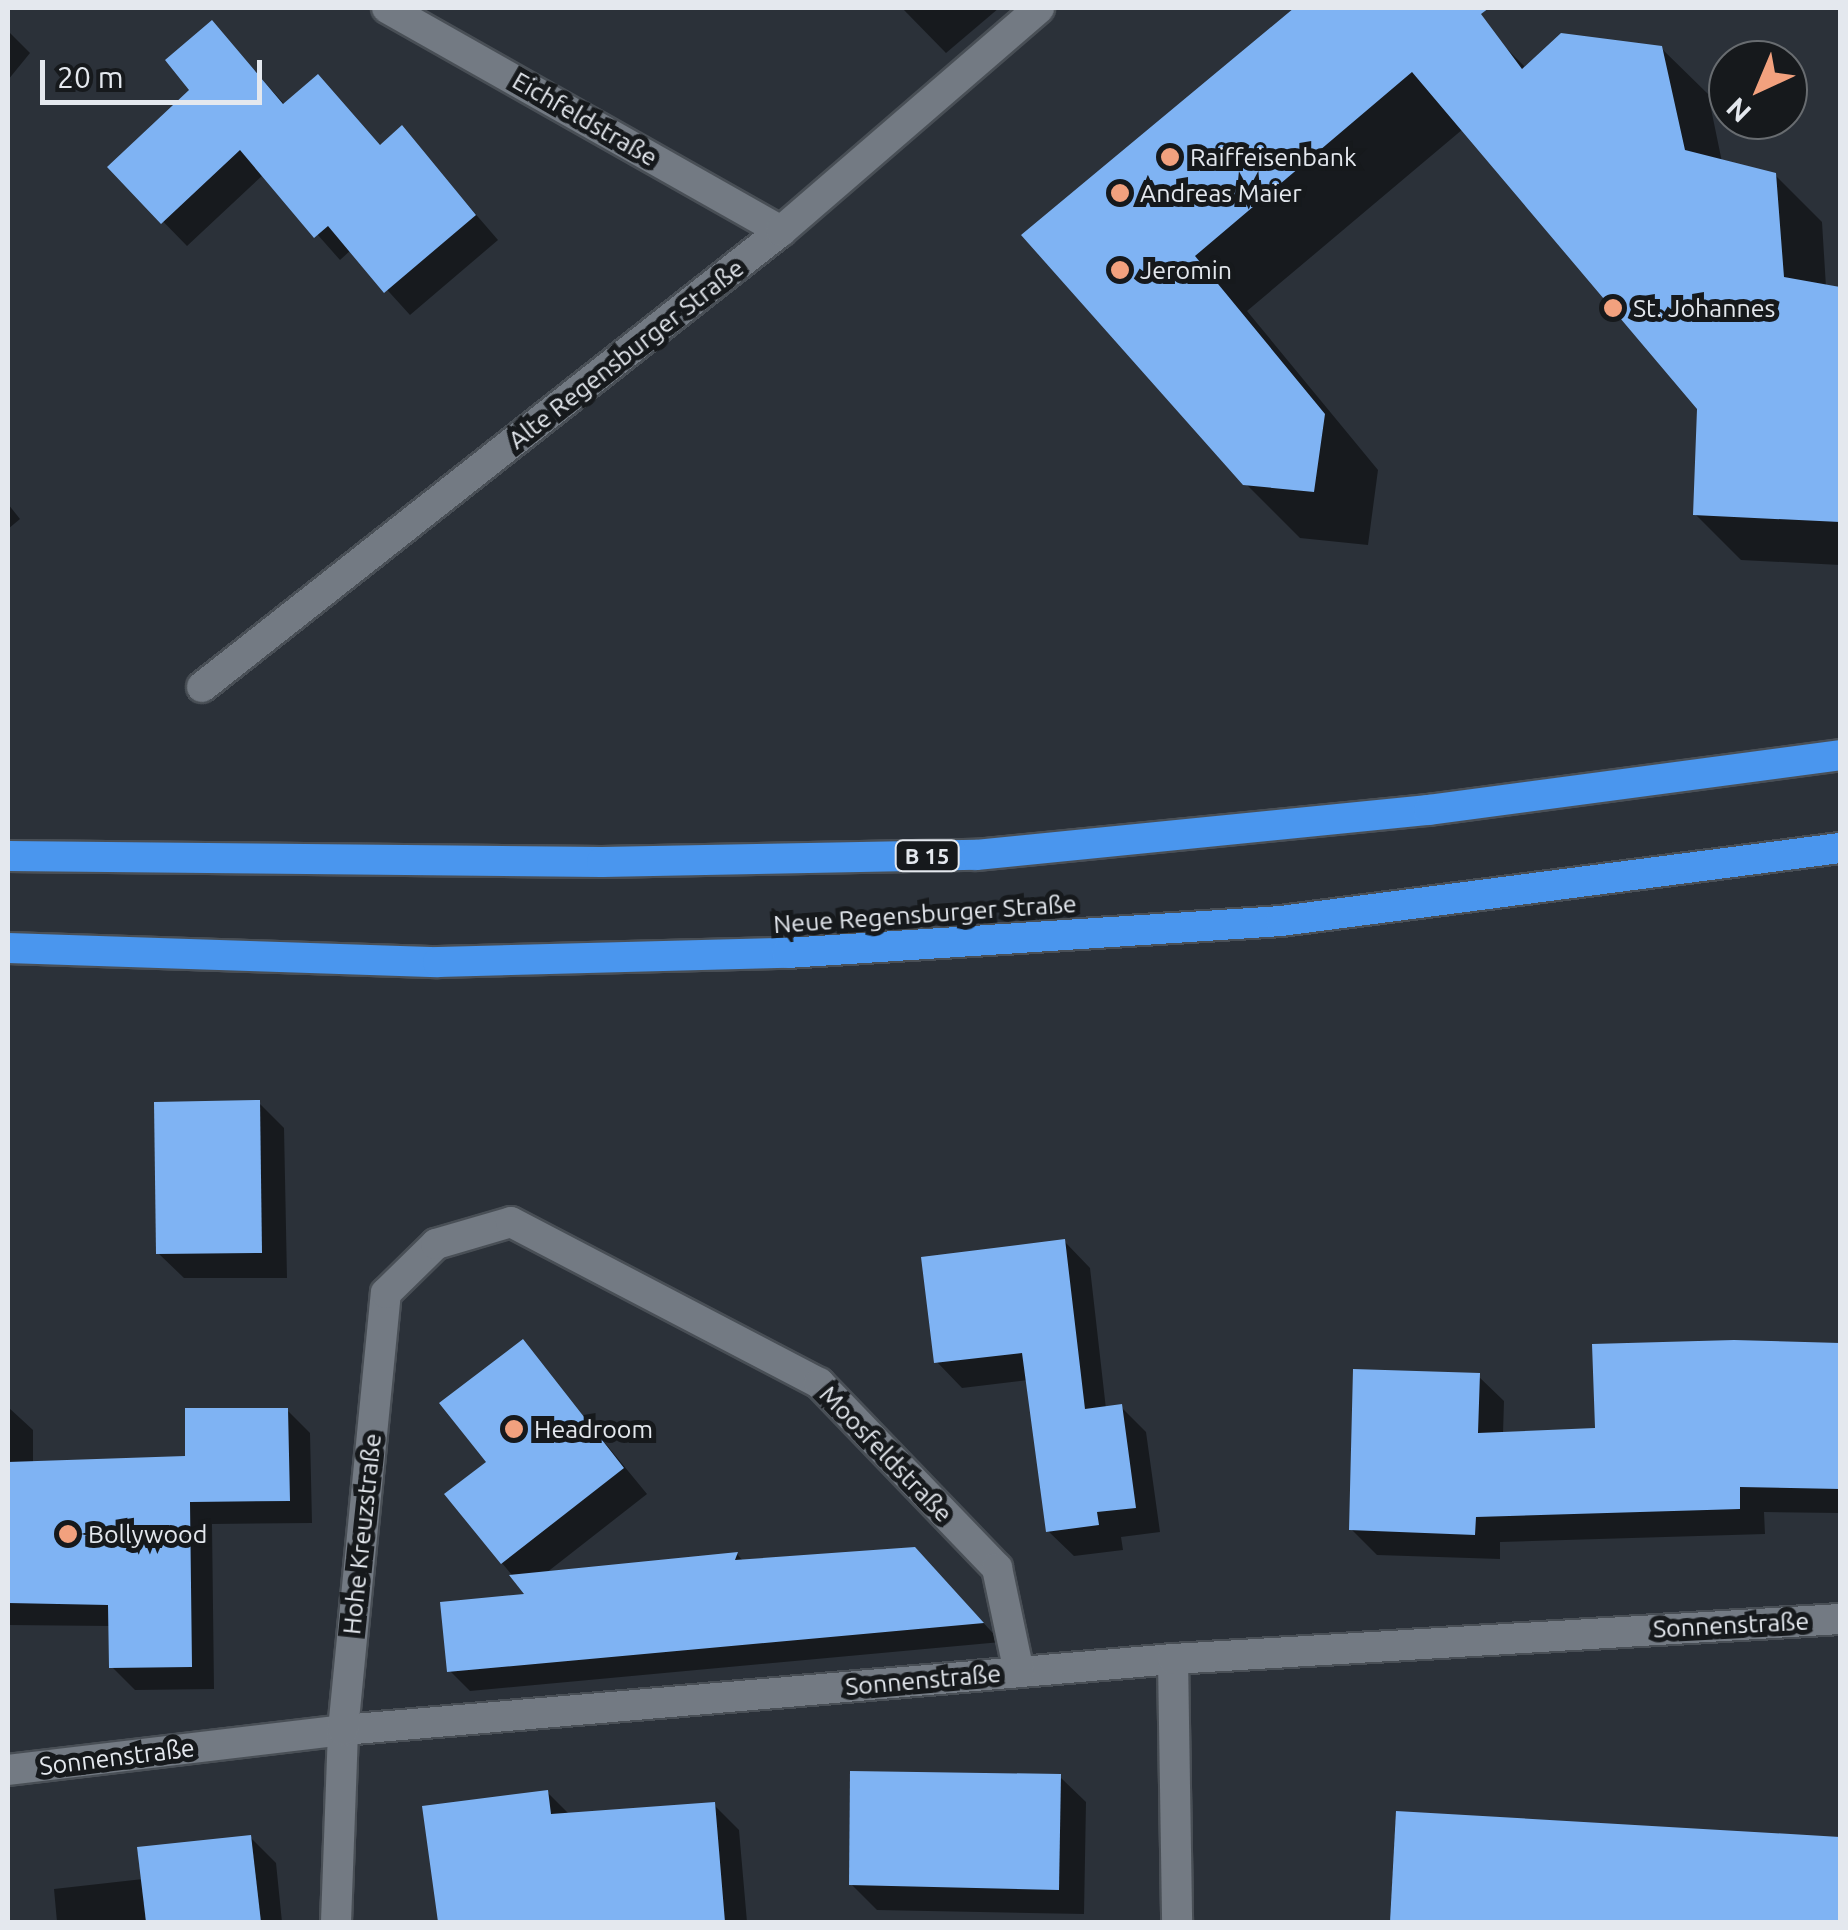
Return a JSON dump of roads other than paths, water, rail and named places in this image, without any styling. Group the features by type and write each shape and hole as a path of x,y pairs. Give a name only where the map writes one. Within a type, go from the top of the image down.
{"highway":[{"name":"B 15","path":"8,856 602,862 976,854 1430,810 1840,755"},
{"name":"Neue Regensburger Straße","path":"8,948 438,962 787,953 1281,921 1840,848"}],"street":[{"name":"Eichfeldstraße","path":"391,8 782,231"},
{"name":"Alte Regensburger Straße","path":"202,687 782,231 1039,8"},
{"name":"Moosfeldstraße","path":"511,1222 819,1383 996,1568 1020,1672"},
{"name":"Hohe Kreuzstraße","path":"336,1922 343,1730 386,1293 436,1244 511,1222"},
{"name":"Sonnenstraße","path":"8,1770 343,1730 1173,1659 1840,1619"},
{"path":"1173,1659 1177,1922"}],"place":[{"name":"Raiffeisenbank","path":"1170,157"},
{"name":"Andreas Maier","path":"1120,193"},
{"name":"Jeromin","path":"1120,270"},
{"name":"St. Johannes","path":"1613,308"},
{"name":"Headroom","path":"514,1429"},
{"name":"Bollywood","path":"68,1534"}]}
